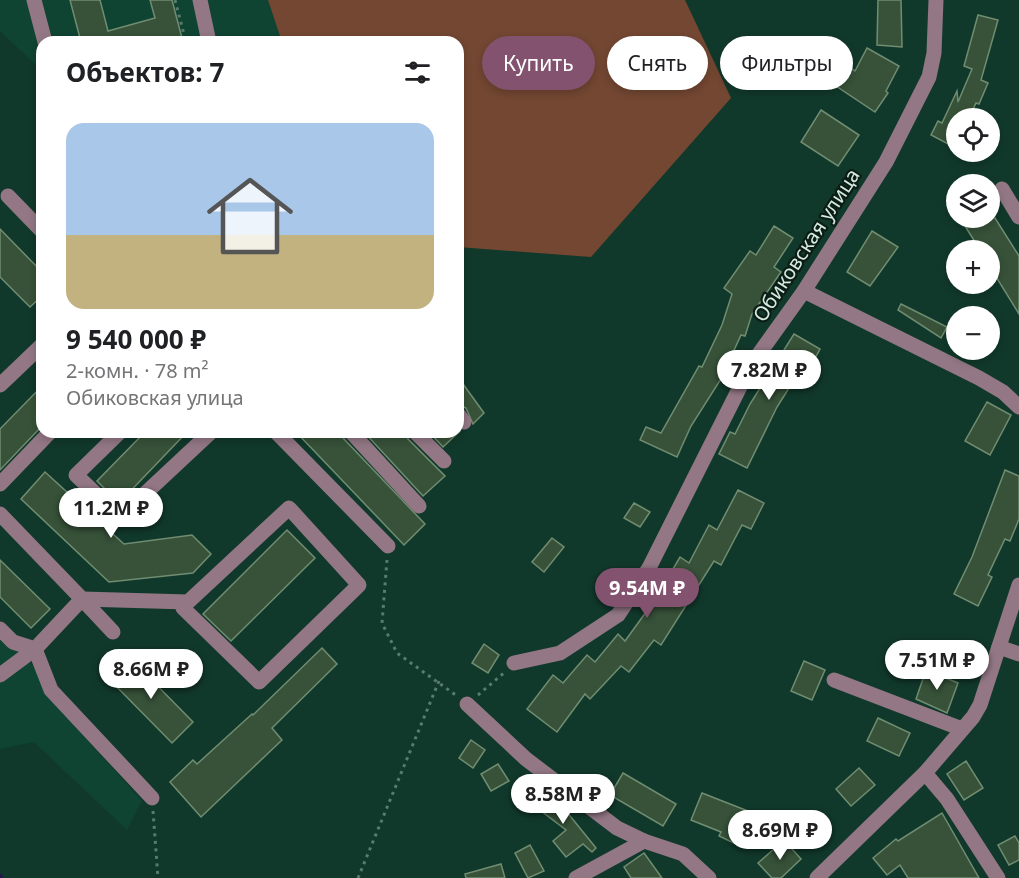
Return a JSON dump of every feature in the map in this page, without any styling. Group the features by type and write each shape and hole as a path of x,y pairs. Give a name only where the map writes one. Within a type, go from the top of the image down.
{"street":[{"path":"34,0 43,36"},
{"path":"200,0 209,36"},
{"name":"Обиковская улица","path":"514,663 560,653 618,615 649,568 751,365 804,291 886,162 929,77 934,53 936,0"},
{"path":"1002,189 1019,217"},
{"path":"8,196 36,225"},
{"path":"804,291 979,378 1003,392 1019,407"},
{"path":"0,385 36,351"},
{"path":"0,484 44,438"},
{"path":"114,438 76,475 120,517 205,438"},
{"path":"282,438 388,546"},
{"path":"357,438 419,506"},
{"path":"421,438 444,461"},
{"path":"0,675 35,649 82,599 188,602 289,508 359,585 259,682 183,608 188,602"},
{"path":"0,514 112,632"},
{"path":"817,878 925,773 980,705 1019,585"},
{"path":"0,629 13,642 35,649"},
{"path":"999,646 1019,654"},
{"path":"35,649 51,690 152,798"},
{"path":"834,680 962,729"},
{"path":"467,704 526,759 617,828 644,842 683,854 709,878"},
{"path":"925,773 947,799 998,878"},
{"path":"576,878 644,842"}],"path":[{"path":"175,0 184,36"},
{"path":"388,546 382,623 397,653 439,681 467,704 514,663"},
{"path":"358,878 439,681"},
{"path":"152,798 158,878"}],"shaded area":[{"path":"0,0 268,0 280,36 36,36 36,65 0,31"},
{"path":"268,0 685,0 702,36 607,36 607,90 708,90 708,49 720,75 720,90 727,90 731,98 591,257 464,247 464,36 280,36"},
{"path":"0,633 36,669 44,692 142,801 127,830 34,742 0,749"}],"building":[{"path":"70,0 100,0 108,31 155,18 150,0 172,0 181,36 79,36"},
{"path":"878,0 901,0 902,47 877,45"},
{"path":"978,15 998,20 981,80 988,83 979,104 976,103 974,108 949,108 957,91 958,102 972,69 964,66"},
{"path":"867,48 899,66 886,91 888,93 875,112 842,90 853,90 853,70 855,71"},
{"path":"821,110 859,135 838,166 801,142"},
{"path":"946,114 946,143 931,135 938,121 942,123"},
{"path":"774,226 793,238 774,267 781,272 752,314 745,336 741,335 721,379 691,426 677,457 640,440 646,427 661,433 699,366 702,367 722,325 732,294 724,288 750,251 756,255"},
{"path":"1000,226 1019,256 1019,314 1000,283 1000,240 974,240 966,228 1000,228"},
{"path":"0,229 36,266 36,302 30,307 0,277"},
{"path":"872,231 898,247 870,286 847,272"},
{"path":"901,304 946,326 946,329 941,338 898,310"},
{"path":"794,334 820,349 807,373 801,369 777,407 747,468 719,454 730,432 735,434 750,404"},
{"path":"464,385 484,413 473,424 464,407"},
{"path":"36,392 36,432 0,470 0,429"},
{"path":"987,402 1011,415 990,455 965,441"},
{"path":"139,438 181,438 119,503 97,481"},
{"path":"302,438 344,438 425,524 404,545"},
{"path":"370,438 408,438 445,476 423,496"},
{"path":"435,438 453,438 443,447"},
{"path":"1005,470 1019,476 1019,519 1010,541 1005,539 988,575 992,577 978,606 954,594 972,557"},
{"path":"45,472 124,544 192,535 211,554 193,573 109,582 21,499"},
{"path":"738,490 764,503 751,529 742,525 721,565 714,561 661,645 654,640 629,672 621,666 590,699 585,694 557,732 527,709 553,675 563,683 587,655 595,662 618,634 625,641 654,601 680,557 689,563 709,525 717,530"},
{"path":"634,503 650,512 640,527 624,518"},
{"path":"287,530 315,558 231,641 203,614"},
{"path":"552,538 564,547 544,572 532,562"},
{"path":"0,560 50,609 31,628 0,597"},
{"path":"484,644 499,655 488,673 472,663"},
{"path":"322,648 337,664 272,728 282,740 201,817 170,782 193,760 197,764 253,715"},
{"path":"130,658 193,722 172,743 109,679"},
{"path":"804,661 825,670 812,700 791,691"},
{"path":"926,670 958,683 947,713 916,699"},
{"path":"878,718 910,733 899,756 867,741"},
{"path":"471,740 485,750 473,768 459,758"},
{"path":"966,761 983,788 964,800 947,774"},
{"path":"498,764 509,781 491,791 481,774"},
{"path":"859,768 875,785 851,806 836,789"},
{"path":"623,773 676,804 663,826 610,795"},
{"path":"543,790 567,809 566,811 596,848 592,852 583,844 566,857 553,841 566,830 532,804"},
{"path":"702,793 758,815 742,847 719,836 721,832 691,820"},
{"path":"942,813 979,878 908,878 900,865 887,875 873,858 896,839 898,841"},
{"path":"1015,836 1019,843 1019,860 1009,865 998,845"},
{"path":"784,840 801,859 781,878 772,878 758,863"},
{"path":"530,845 544,871 528,878 515,853"},
{"path":"644,853 662,878 631,878 624,867"},
{"path":"501,864 505,878 466,878 465,874"}]}
